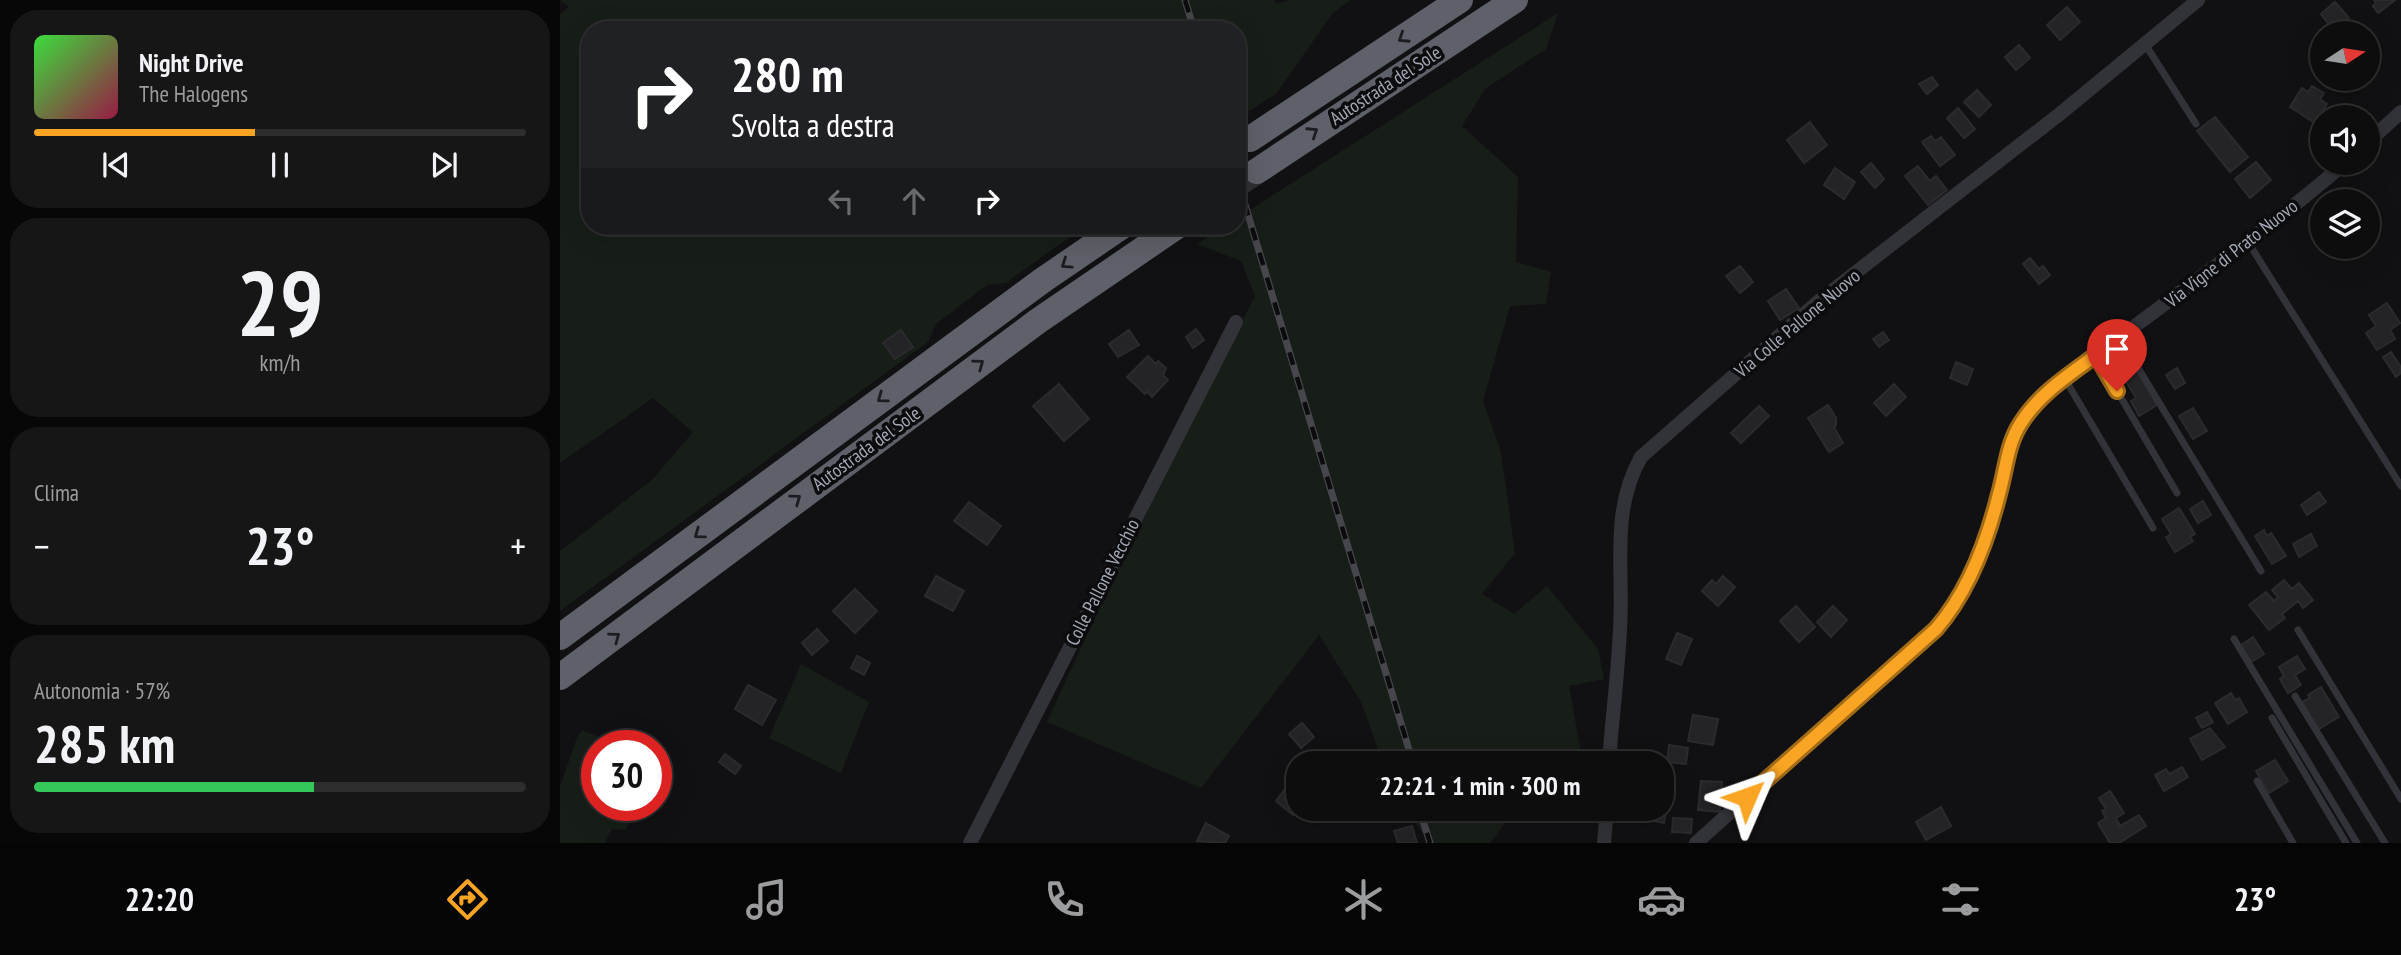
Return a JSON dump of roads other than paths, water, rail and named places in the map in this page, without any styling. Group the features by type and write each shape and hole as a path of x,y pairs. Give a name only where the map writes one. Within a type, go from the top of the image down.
{"highway":[{"name":"Autostrada del Sole","path":"1250,139 1460,0"},
{"name":"Autostrada del Sole","path":"1257,171 1515,0"},
{"name":"Autostrada del Sole","path":"560,637 1032,288 1109,235"},
{"name":"Autostrada del Sole","path":"560,677 1027,329 1164,235"}],"street":[{"name":"Via Colle Pallone Nuovo","path":"1610,751 1620,629 1621,514 1628,485 1642,457 1819,301 2061,113 2198,0"},
{"path":"2380,131 2401,112"},
{"name":"Via Vigne di Prato Nuovo","path":"1696,843 1944,620 1958,600 1982,550 1995,512 2015,433 2030,411 2065,379 2248,242 2330,175"},
{"name":"Colle Pallone Vecchio","path":"970,843 1236,322"},
{"path":"1604,843 1606,821"}],"lane":[{"path":"2145,44 2196,124"},
{"path":"2248,242 2401,486"},
{"path":"2120,337 2261,571"},
{"path":"2096,355 2177,493"},
{"path":"2065,379 2153,528"},
{"path":"2298,630 2401,800"},
{"path":"2234,639 2357,843"},
{"path":"2295,696 2385,843"},
{"path":"2272,718 2346,843"},
{"path":"2257,781 2293,843"}],"tunnel":[{"path":"1246,178 1257,171"}],"railway":[{"path":"1185,0 1191,21"},
{"path":"1246,208 1409,751"},
{"path":"1423,821 1430,843"}]}
